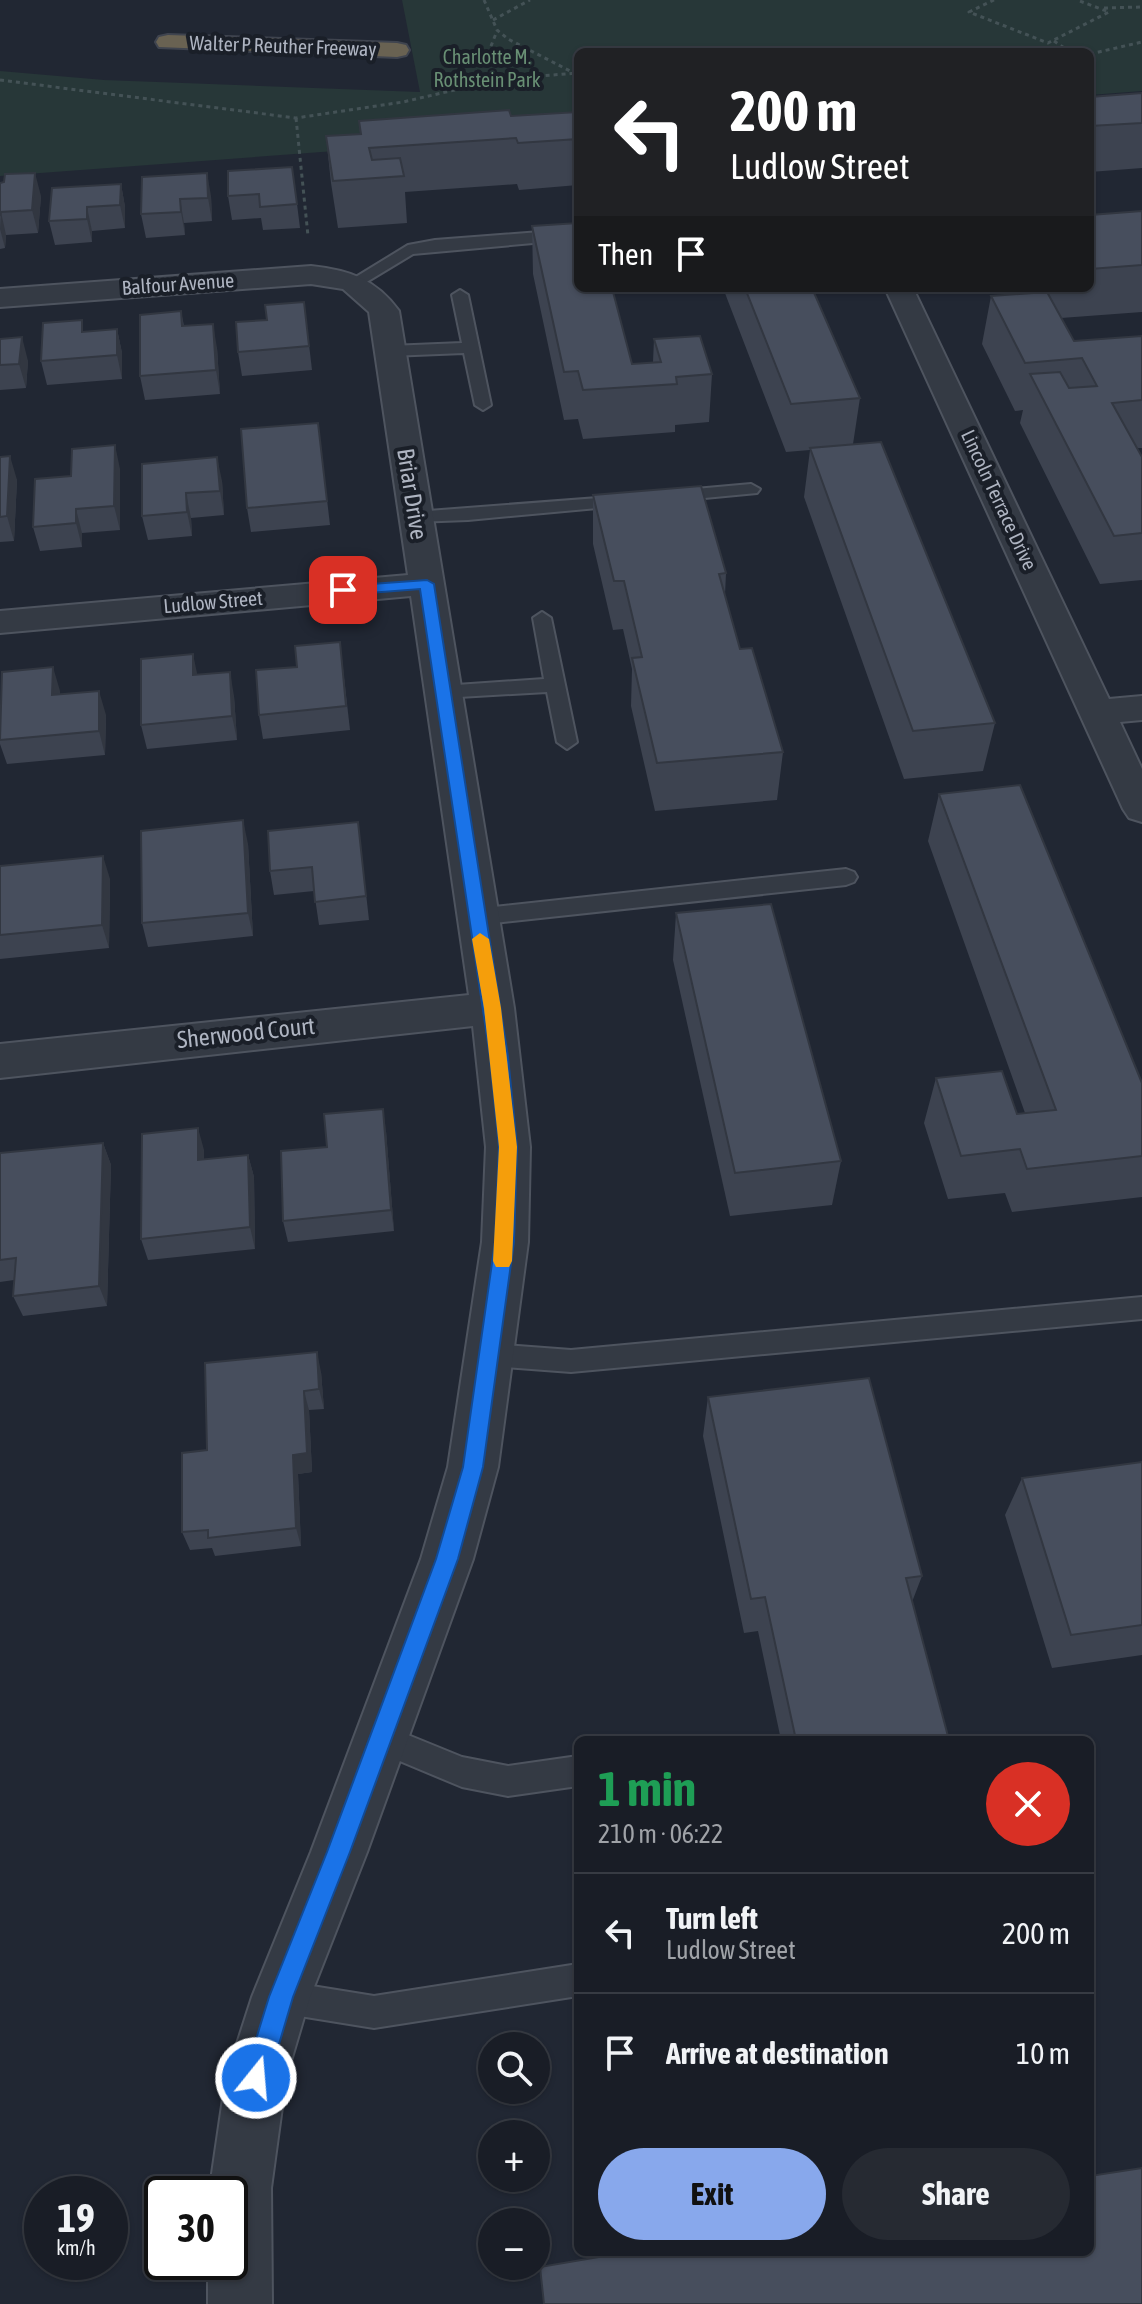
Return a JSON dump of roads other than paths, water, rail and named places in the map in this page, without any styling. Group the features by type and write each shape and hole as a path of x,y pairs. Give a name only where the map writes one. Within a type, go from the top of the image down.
{"highway":[{"name":"Walter P Reuther Freeway","path":"168,42 397,50"}],"street":[{"name":"Balfour Avenue","path":"0,298 311,275 354,283"},
{"name":"Briar Drive","path":"240,2304 240,2188 256,2078 281,1997 447,1559 473,1467 505,1242 508,1147 493,1008 476,917 427,584 384,311 371,293 354,283"},
{"name":"Lincoln Terrace Drive","path":"901,292 1142,809"},
{"name":"Ludlow Street","path":"0,622 427,584"},
{"path":"1098,712 1142,708"},
{"name":"Sherwood Court","path":"0,1061 493,1008"}],"lane":[{"path":"354,283 408,250 435,245 574,234"},
{"path":"460,295 483,405"},
{"path":"390,351 471,348"},
{"path":"415,517 468,515 751,489"},
{"path":"542,618 567,742"},
{"path":"442,692 555,685"},
{"path":"476,917 846,877"},
{"path":"490,1355 571,1361 1142,1308"},
{"path":"381,1739 462,1772 508,1781 574,1772"},
{"path":"281,1997 374,2012 574,1981"}],"park label":[{"name":"Charlotte M. Rothstein Park","path":"487,68"}]}
